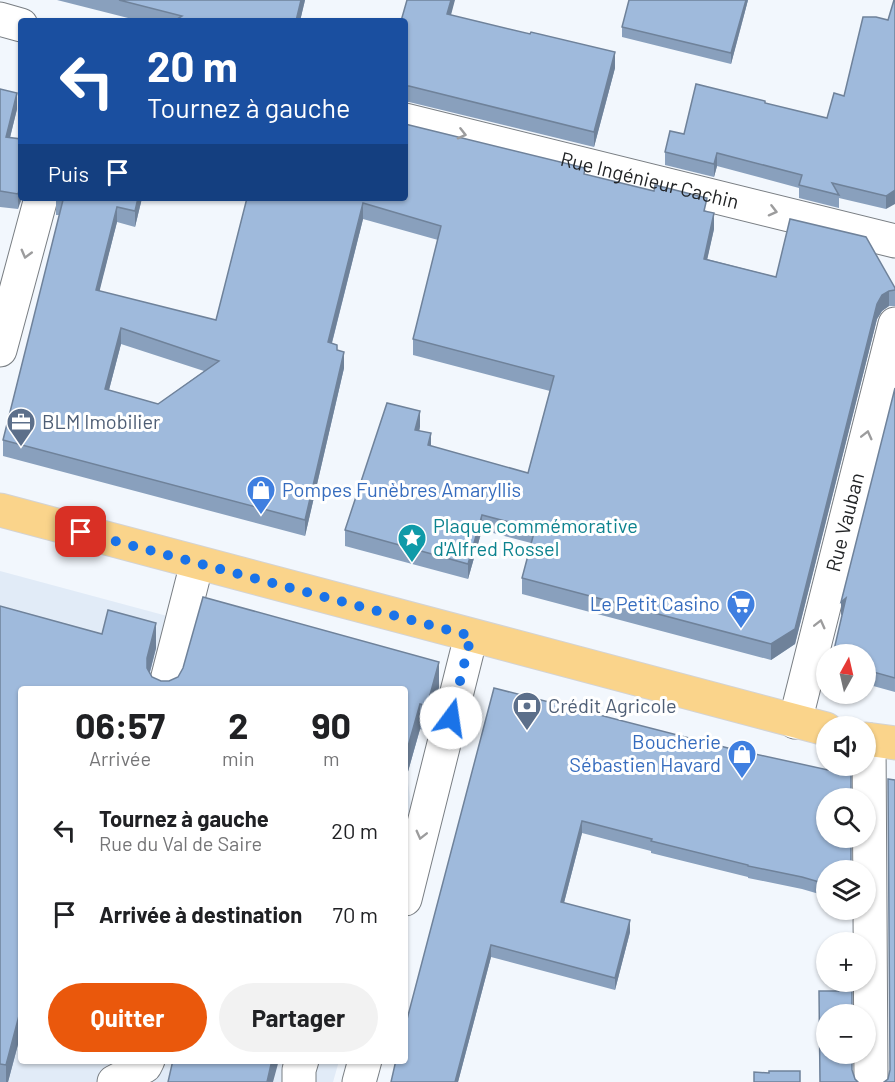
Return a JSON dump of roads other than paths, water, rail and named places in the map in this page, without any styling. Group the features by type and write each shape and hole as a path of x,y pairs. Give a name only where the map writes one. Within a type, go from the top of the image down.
{"main road":[{"path":"0,510 816,727"}],"street":[{"path":"0,19 18,24"},
{"name":"Rue Ingénieur Cachin","path":"408,121 895,241"},
{"path":"0,350 40,201"},
{"name":"Rue Vauban","path":"795,722 895,324"},
{"path":"166,686 197,563"},
{"path":"408,877 418,802 471,636"},
{"path":"871,1082 875,776"},
{"path":"114,1082 146,1064"},
{"path":"299,1082 301,1064"},
{"path":"359,1082 363,1064"}],"place":[{"name":"BLM Imobilier","path":"21,448"},
{"name":"Pompes Funèbres Amaryllis","path":"261,516"},
{"name":"Plaque commémorative d'Alfred Rossel","path":"412,564"},
{"name":"Le Petit Casino","path":"741,630"},
{"name":"Crédit Agricole","path":"527,732"},
{"name":"Boucherie Sébastien Havard","path":"742,780"}]}
